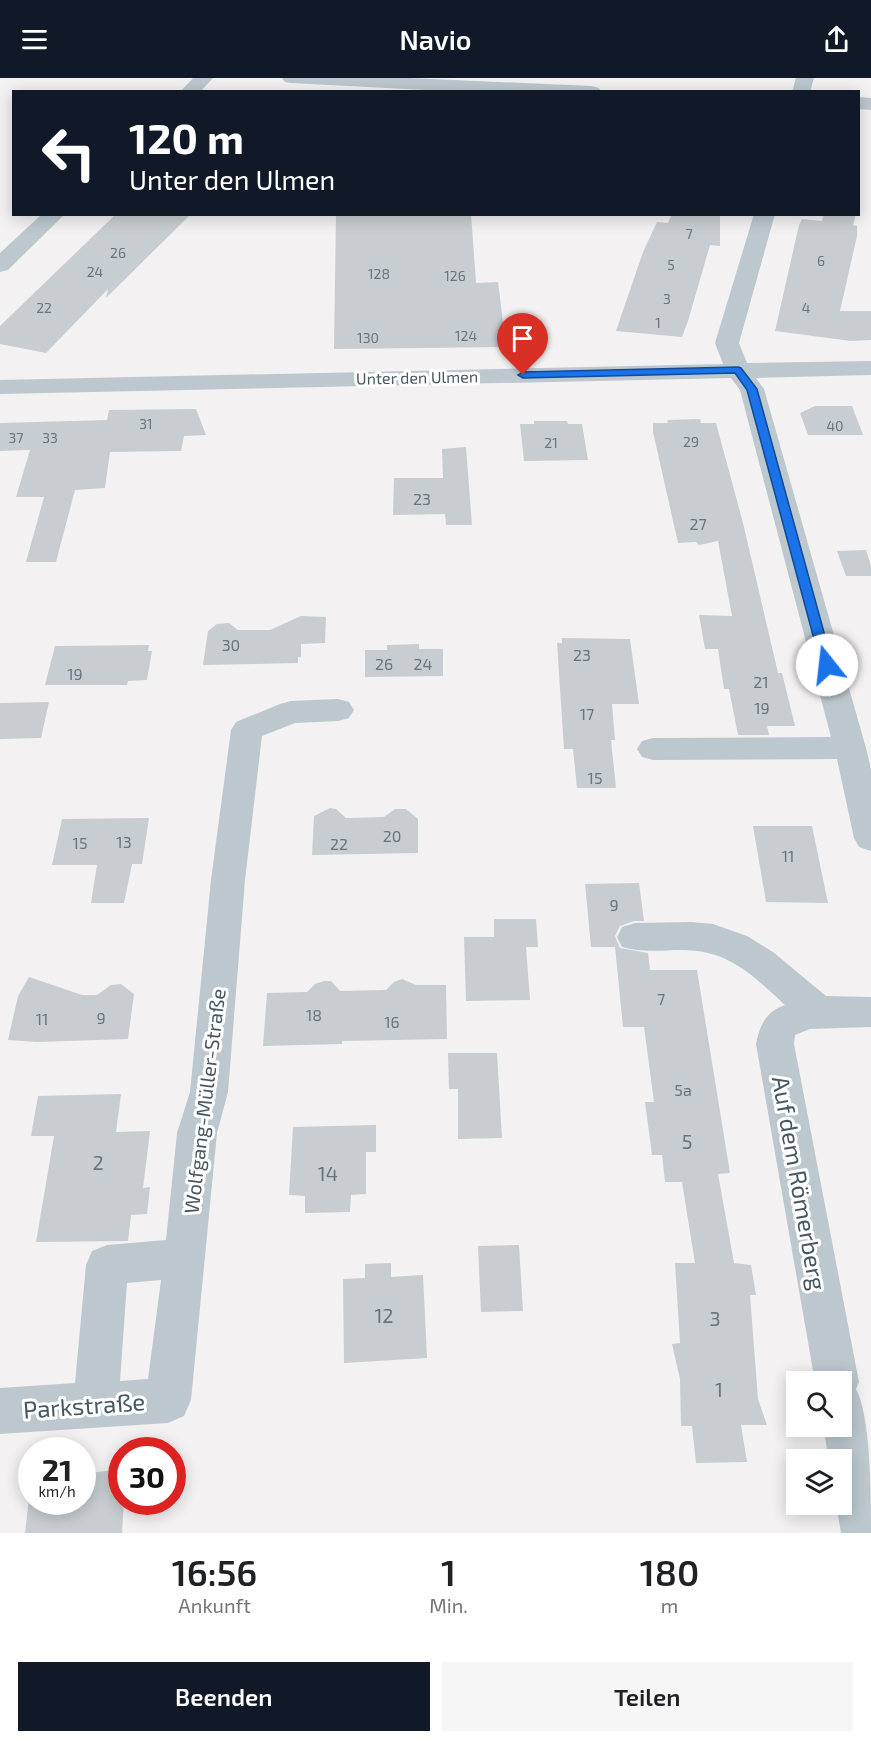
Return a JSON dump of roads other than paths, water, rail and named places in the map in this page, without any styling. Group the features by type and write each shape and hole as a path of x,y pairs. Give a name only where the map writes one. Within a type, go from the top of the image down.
{"street":[{"path":"191,90 204,78"},
{"path":"291,78 549,90"},
{"path":"0,265 53,216"},
{"path":"764,216 727,344 738,370 752,389 869,818"},
{"name":"Unter den Ulmen","path":"0,387 871,368"},
{"name":"Wolfgang-Müller-Straße","path":"168,1400 185,1258 196,1133 209,1092 228,880 248,730 291,712 338,710"},
{"path":"653,749 850,748"},
{"path":"635,938 707,937 723,941 744,952 819,1012"},
{"name":"Auf dem Römerberg","path":"835,1371 775,1044 779,1028 790,1018 819,1012 871,1012"},
{"path":"96,1403 107,1265 185,1258"},
{"name":"Parkstraße","path":"0,1411 168,1400"},
{"path":"848,1437 865,1533"}]}
